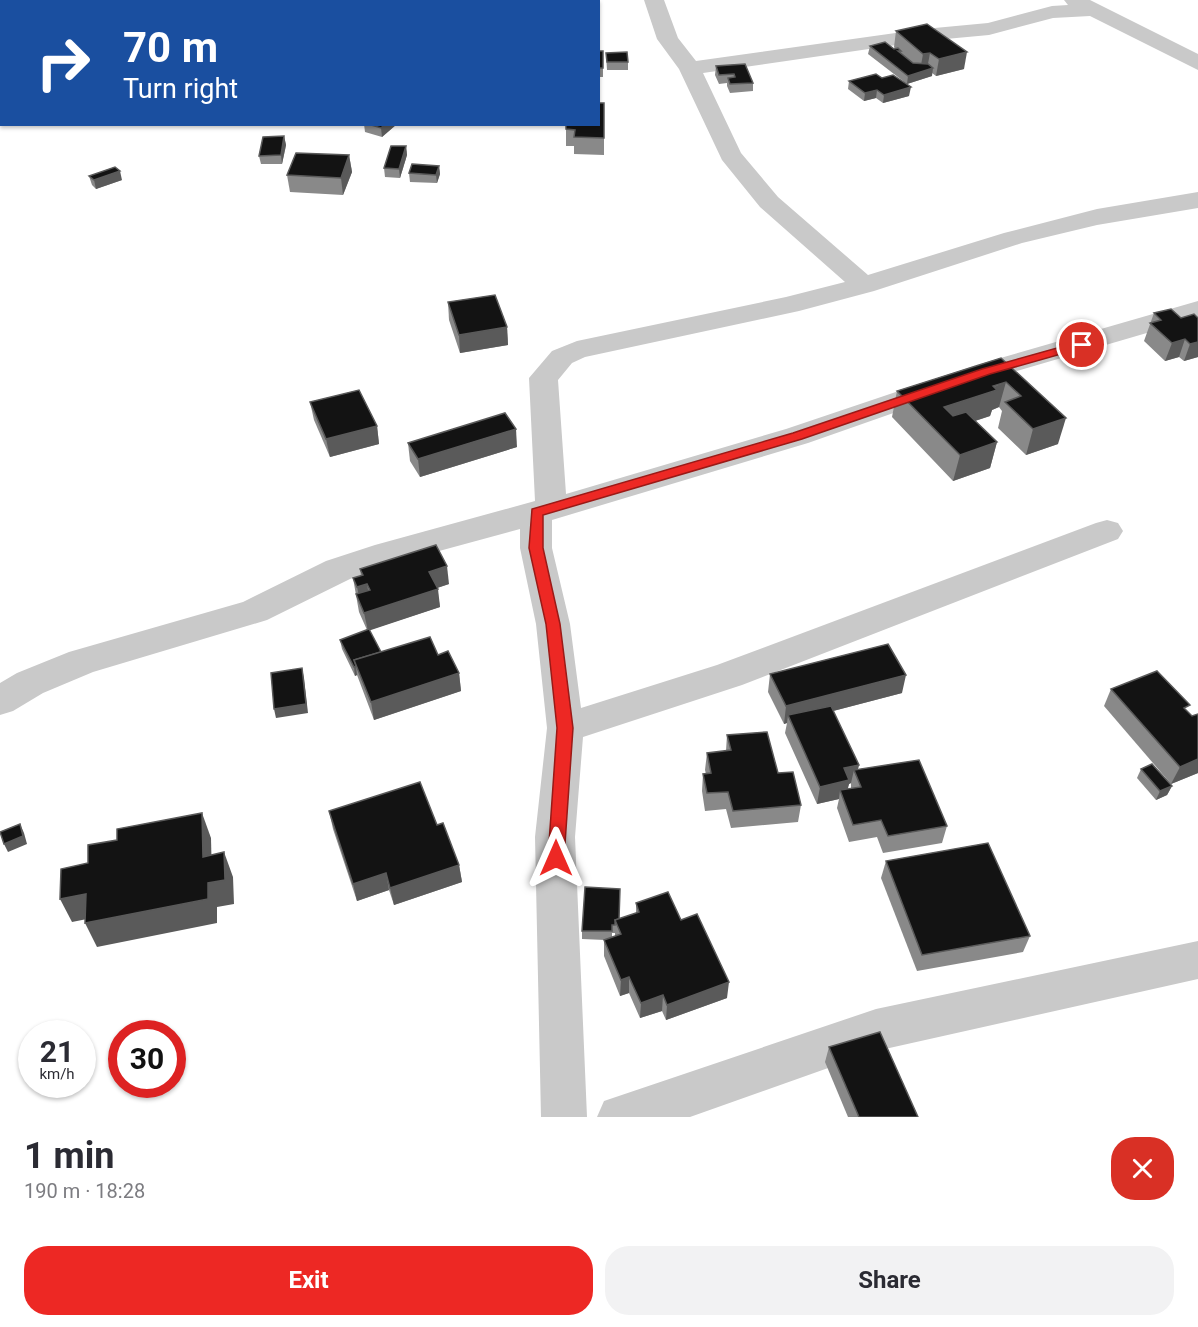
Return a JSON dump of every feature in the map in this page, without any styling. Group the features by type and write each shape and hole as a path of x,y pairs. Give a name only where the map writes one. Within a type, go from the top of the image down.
{"street":[{"path":"654,0 668,39 690,68 730,155 769,202 864,285"},
{"path":"690,68 924,35 989,29 1083,5 1198,63"},
{"path":"564,1117 555,837 565,728 553,624 536,548 544,510 543,378 562,357 577,350 789,305 864,285 1023,235 1096,217 1198,200"},
{"path":"0,701 30,683 81,662 152,640 207,627 255,611 338,570 387,553 797,436 986,371 1198,309"},
{"path":"565,728 729,675 1107,531"},
{"path":"620,1117 715,1087 876,1030 1198,960"}],"building":[{"path":"927,24 967,52 939,59 930,53 923,54 896,31"},
{"path":"885,42 894,49 898,48 901,51 898,51 913,63 928,64 933,68 908,76 870,46"},
{"path":"600,51 603,51 603,68 600,68"},
{"path":"627,52 628,62 607,62 606,53"},
{"path":"745,64 753,83 730,84 728,78 735,77 734,74 719,75 716,66"},
{"path":"876,74 882,78 893,75 911,87 884,95 877,90 865,93 849,81"},
{"path":"600,103 604,103 604,138 574,137 575,130 566,129 566,126 600,126"},
{"path":"284,136 281,155 259,156 263,137"},
{"path":"391,146 406,146 399,169 384,168"},
{"path":"296,153 349,155 341,178 287,175"},
{"path":"412,164 439,166 436,175 409,173"},
{"path":"115,167 120,171 94,180 89,176"},
{"path":"495,295 507,327 459,335 448,302"},
{"path":"1171,309 1181,318 1194,314 1198,318 1198,342 1190,344 1185,339 1172,343 1150,323 1161,320 1154,313"},
{"path":"1001,358 1066,418 1033,429 1005,402 1021,396 1006,382 993,386 997,390 944,407 953,416 966,412 997,442 960,455 897,391"},
{"path":"359,390 377,426 326,439 310,402"},
{"path":"505,413 516,429 418,459 408,443"},
{"path":"436,545 447,566 429,572 438,589 364,613 356,594 370,590 367,584 357,587 353,578 363,575 360,569"},
{"path":"369,629 381,652 354,660 356,666 354,667 340,640"},
{"path":"430,637 438,655 448,651 459,673 371,702 354,660"},
{"path":"888,644 906,675 786,706 770,674"},
{"path":"302,668 306,704 274,709 271,673"},
{"path":"1157,671 1190,705 1184,708 1192,716 1198,714 1198,759 1180,767 1111,689"},
{"path":"831,706 859,765 844,768 849,780 820,787 788,715"},
{"path":"767,732 778,773 793,772 801,805 733,811 728,792 707,793 703,774 711,773 707,753 731,750 727,735"},
{"path":"919,760 947,826 888,836 881,820 853,825 840,790 861,787 854,770"},
{"path":"1152,764 1172,786 1160,791 1141,769"},
{"path":"420,782 437,825 443,823 459,865 390,888 386,873 353,884 329,811"},
{"path":"202,813 203,857 224,852 225,880 208,883 208,899 85,923 86,894 60,899 61,869 88,863 88,845 117,840 117,829"},
{"path":"20,824 23,836 4,844 0,832"},
{"path":"988,843 1030,936 922,955 886,861"},
{"path":"585,887 620,889 619,919 615,920 615,925 612,925 612,931 582,931"},
{"path":"668,892 681,920 697,914 729,982 667,1005 663,995 641,1003 629,977 621,980 604,940 621,934 615,920 639,912 636,903"},
{"path":"880,1032 918,1117 859,1117 829,1047"}],"route":[{"path":"556,858 555,837 565,728 553,624 536,548 536,512 797,436 986,371 1082,345"}]}
